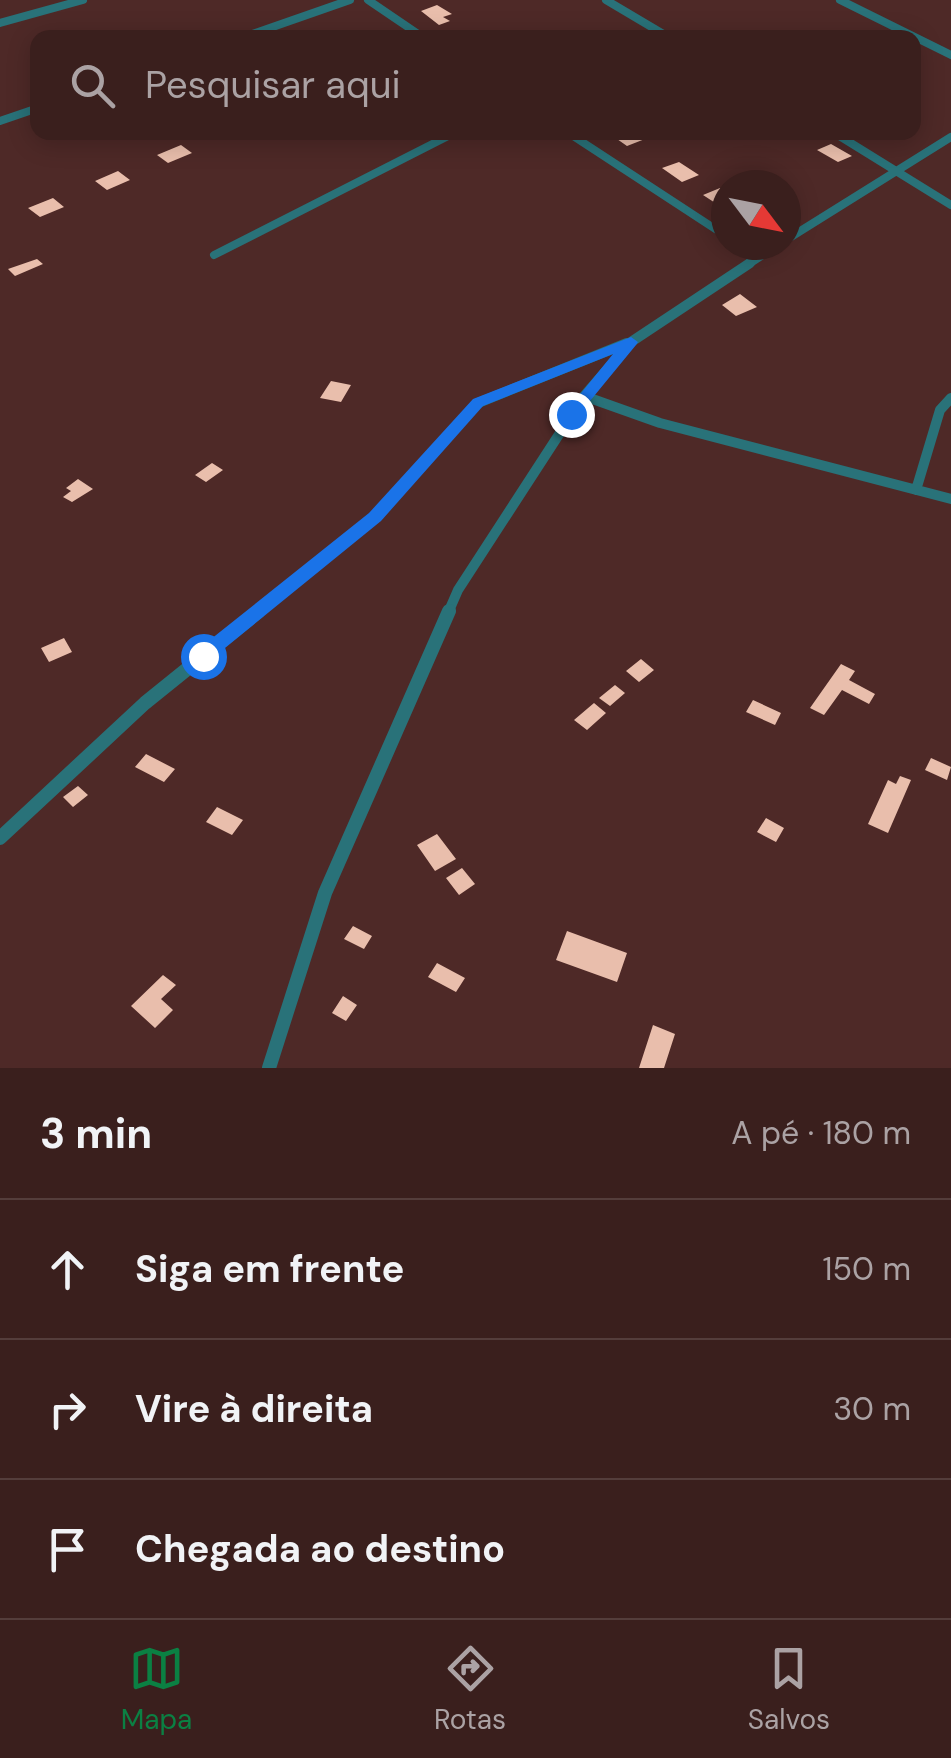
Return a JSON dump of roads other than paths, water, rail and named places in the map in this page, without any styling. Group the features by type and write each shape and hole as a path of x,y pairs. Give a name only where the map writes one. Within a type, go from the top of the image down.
{"lane":[{"path":"0,23 83,0"},
{"path":"264,30 350,0"},
{"path":"368,0 412,30"},
{"path":"606,0 657,30"},
{"path":"840,0 902,30"},
{"path":"921,39 951,54"},
{"path":"0,120 30,111"},
{"path":"801,230 951,137"},
{"path":"214,256 440,140"},
{"path":"580,140 711,226"},
{"path":"847,140 951,205"},
{"path":"0,838 145,703 375,517 478,402 631,342 754,260"},
{"path":"269,1068 324,893 458,590 584,396 631,342"},
{"path":"584,396 660,423 951,499"},
{"path":"916,490 940,410 951,398"}]}
